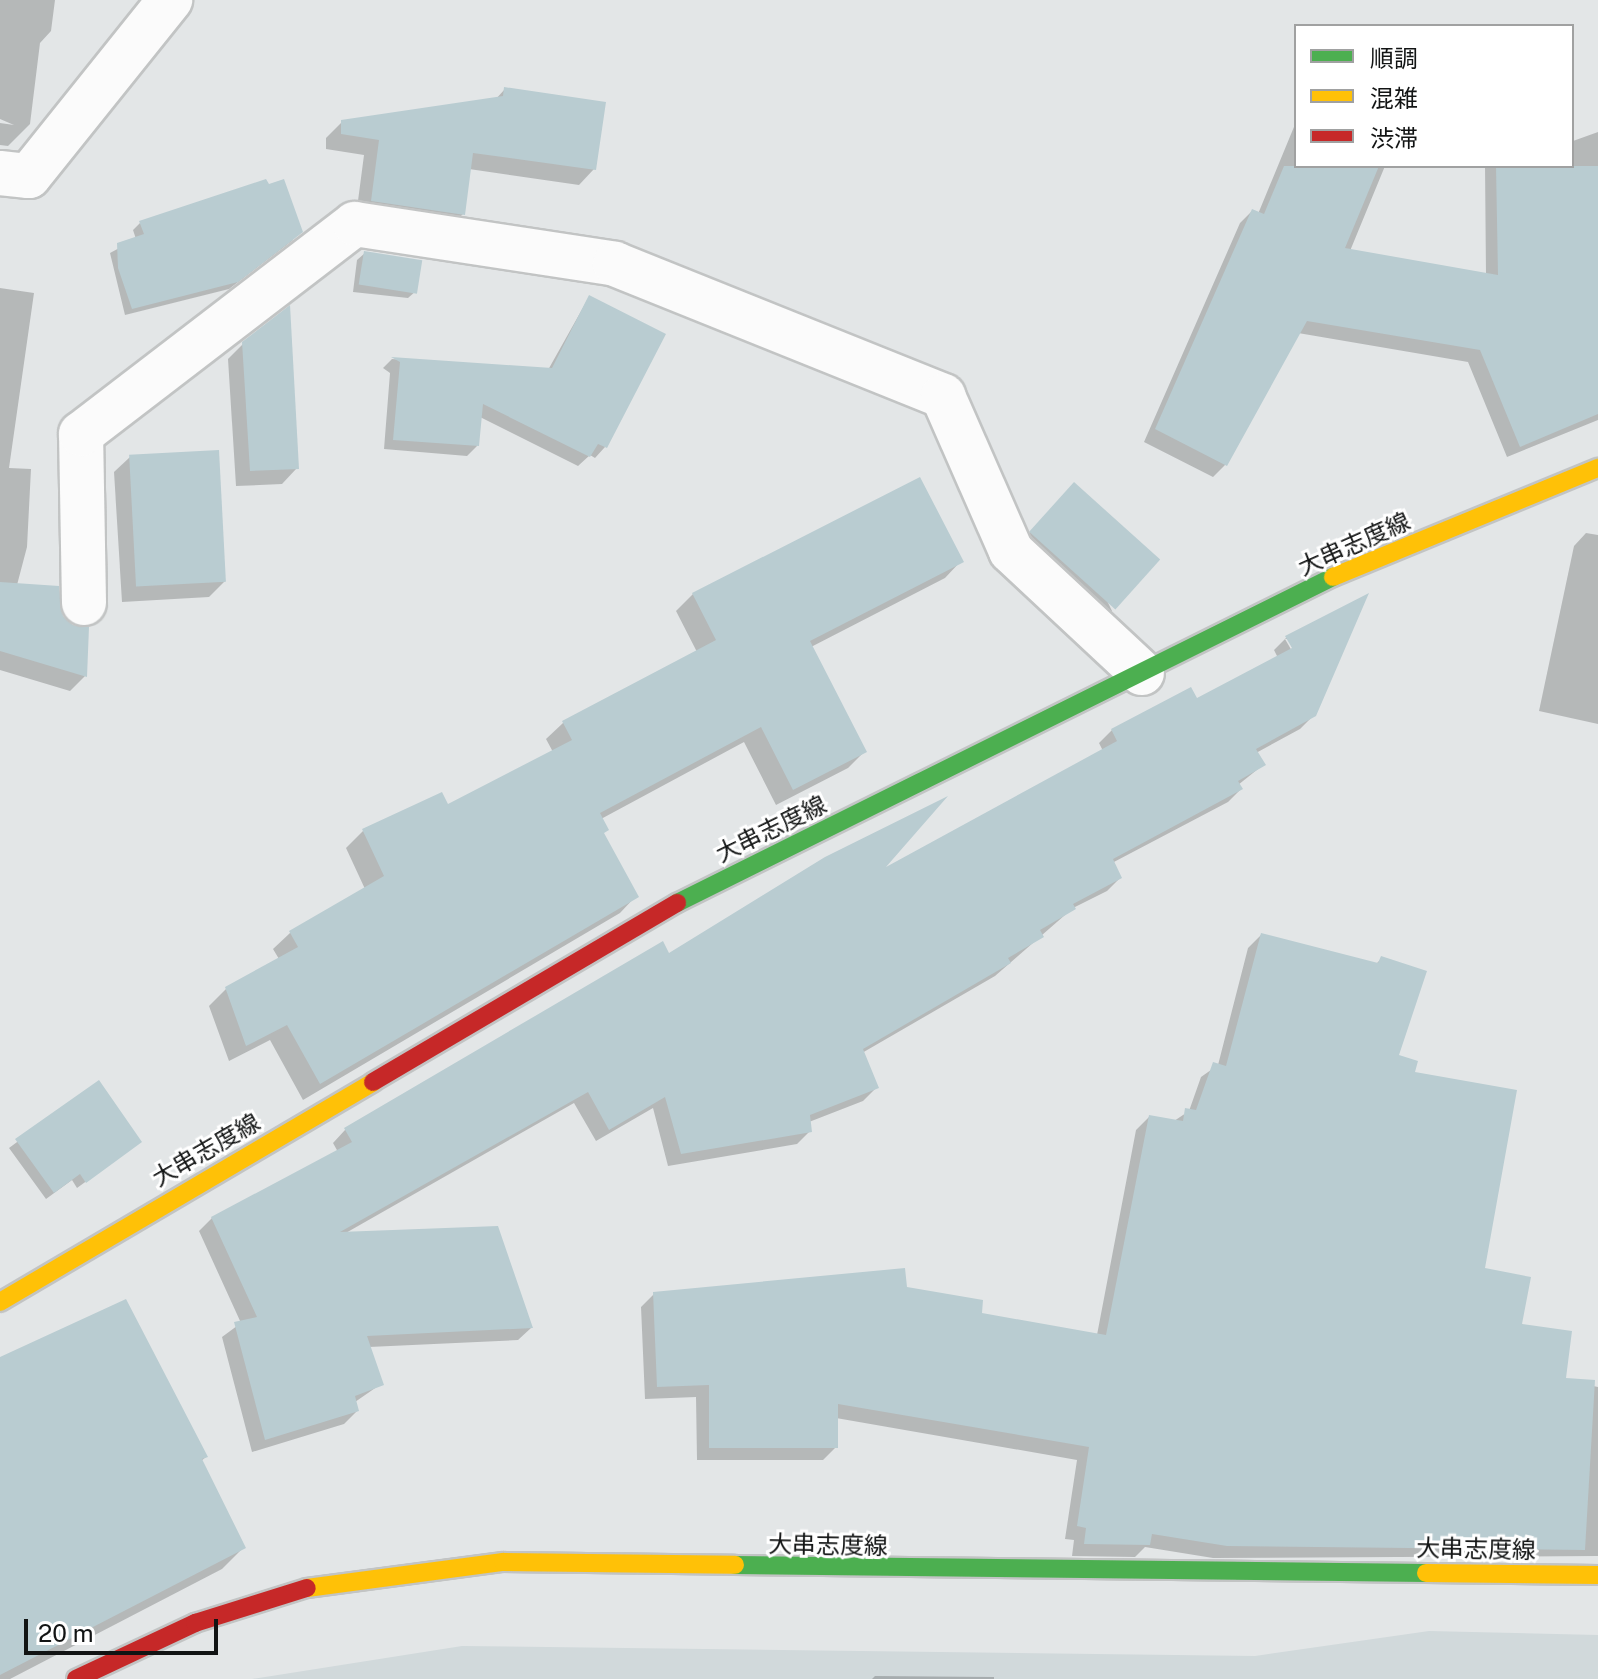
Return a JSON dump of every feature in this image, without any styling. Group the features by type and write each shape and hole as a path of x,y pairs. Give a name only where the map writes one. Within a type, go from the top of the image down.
{"main road":[{"name":"大串志度線","path":"0,1302 25,1282 691,895 1342,573 1598,468"},
{"name":"大串志度線","path":"76,1679 195,1623 296,1589 503,1562 1598,1575"}],"street":[{"path":"0,173 29,176 170,0"},
{"path":"84,603 81,434 355,224 615,264 943,396 1011,551 1142,673"}],"shaded area":[{"path":"1429,1631 1598,1635 1598,1679 252,1679 462,1646 1255,1656"}],"building":[{"path":"504,87 606,102 596,170 473,153 465,215 371,201 379,140 341,134 341,120 503,96"},
{"path":"1284,166 1378,168 1345,248 1498,275 1496,168 1598,166 1598,414 1520,447 1480,350 1307,321 1227,466 1155,429 1252,209 1264,214"},
{"path":"266,179 269,184 284,179 303,232 238,282 132,309 118,268 117,243 144,234 139,221"},
{"path":"364,251 422,260 417,294 359,285"},
{"path":"589,295 666,334 607,448 598,444 590,457 483,404 479,446 393,440 400,362 391,357 552,368"},
{"path":"290,305 299,469 250,471 242,342"},
{"path":"219,450 226,582 136,587 129,455"},
{"path":"920,477 964,562 810,641 867,752 793,790 761,727 600,813 609,830 604,833 639,897 320,1084 287,1025 246,1046 225,987 298,947 289,931 384,876 362,829 442,792 448,804 572,740 562,721 716,640 692,593"},
{"path":"1074,482 1160,560 1115,609 1029,532"},
{"path":"0,582 59,586 63,616 73,625 89,627 87,677 0,651"},
{"path":"1369,593 1316,716 1256,749 1266,765 1238,781 1243,789 1113,859 1122,878 1073,904 1076,909 1040,930 1044,937 1008,958 1011,963 863,1049 879,1088 810,1115 812,1132 681,1154 665,1097 609,1130 588,1092 340,1232 498,1226 533,1328 367,1336 384,1385 355,1396 359,1411 265,1440 234,1322 257,1317 211,1217 352,1142 344,1128 663,941 669,953 825,857 948,796 886,867 1117,741 1111,729 1191,687 1197,698 1292,648 1285,636"},
{"path":"1261,933 1378,963 1381,956 1427,971 1399,1055 1418,1061 1415,1072 1517,1090 1485,1268 1531,1277 1522,1324 1572,1331 1566,1378 1595,1380 1585,1550 1227,1546 1152,1534 1150,1545 1084,1544 1086,1528 1077,1526 1089,1447 838,1404 838,1448 709,1448 709,1385 657,1387 653,1292 905,1268 907,1287 983,1300 982,1313 1106,1335 1149,1115 1183,1121 1185,1108 1196,1110 1213,1062 1226,1066"},
{"path":"99,1080 142,1142 86,1183 80,1174 54,1193 15,1139"},
{"path":"126,1299 208,1457 202,1459 246,1548 0,1675 0,1357"}],"traffic: fast":[{"path":"677,903 1333,577"},
{"path":"735,1565 1426,1573"}],"traffic: slow":[{"path":"1333,577 1598,468"},
{"path":"0,1302 373,1082"},
{"path":"307,1588 503,1562 735,1565"},
{"path":"1426,1573 1598,1575"}],"traffic: jam":[{"path":"373,1082 677,903"},
{"path":"76,1679 195,1623 307,1588"}]}
